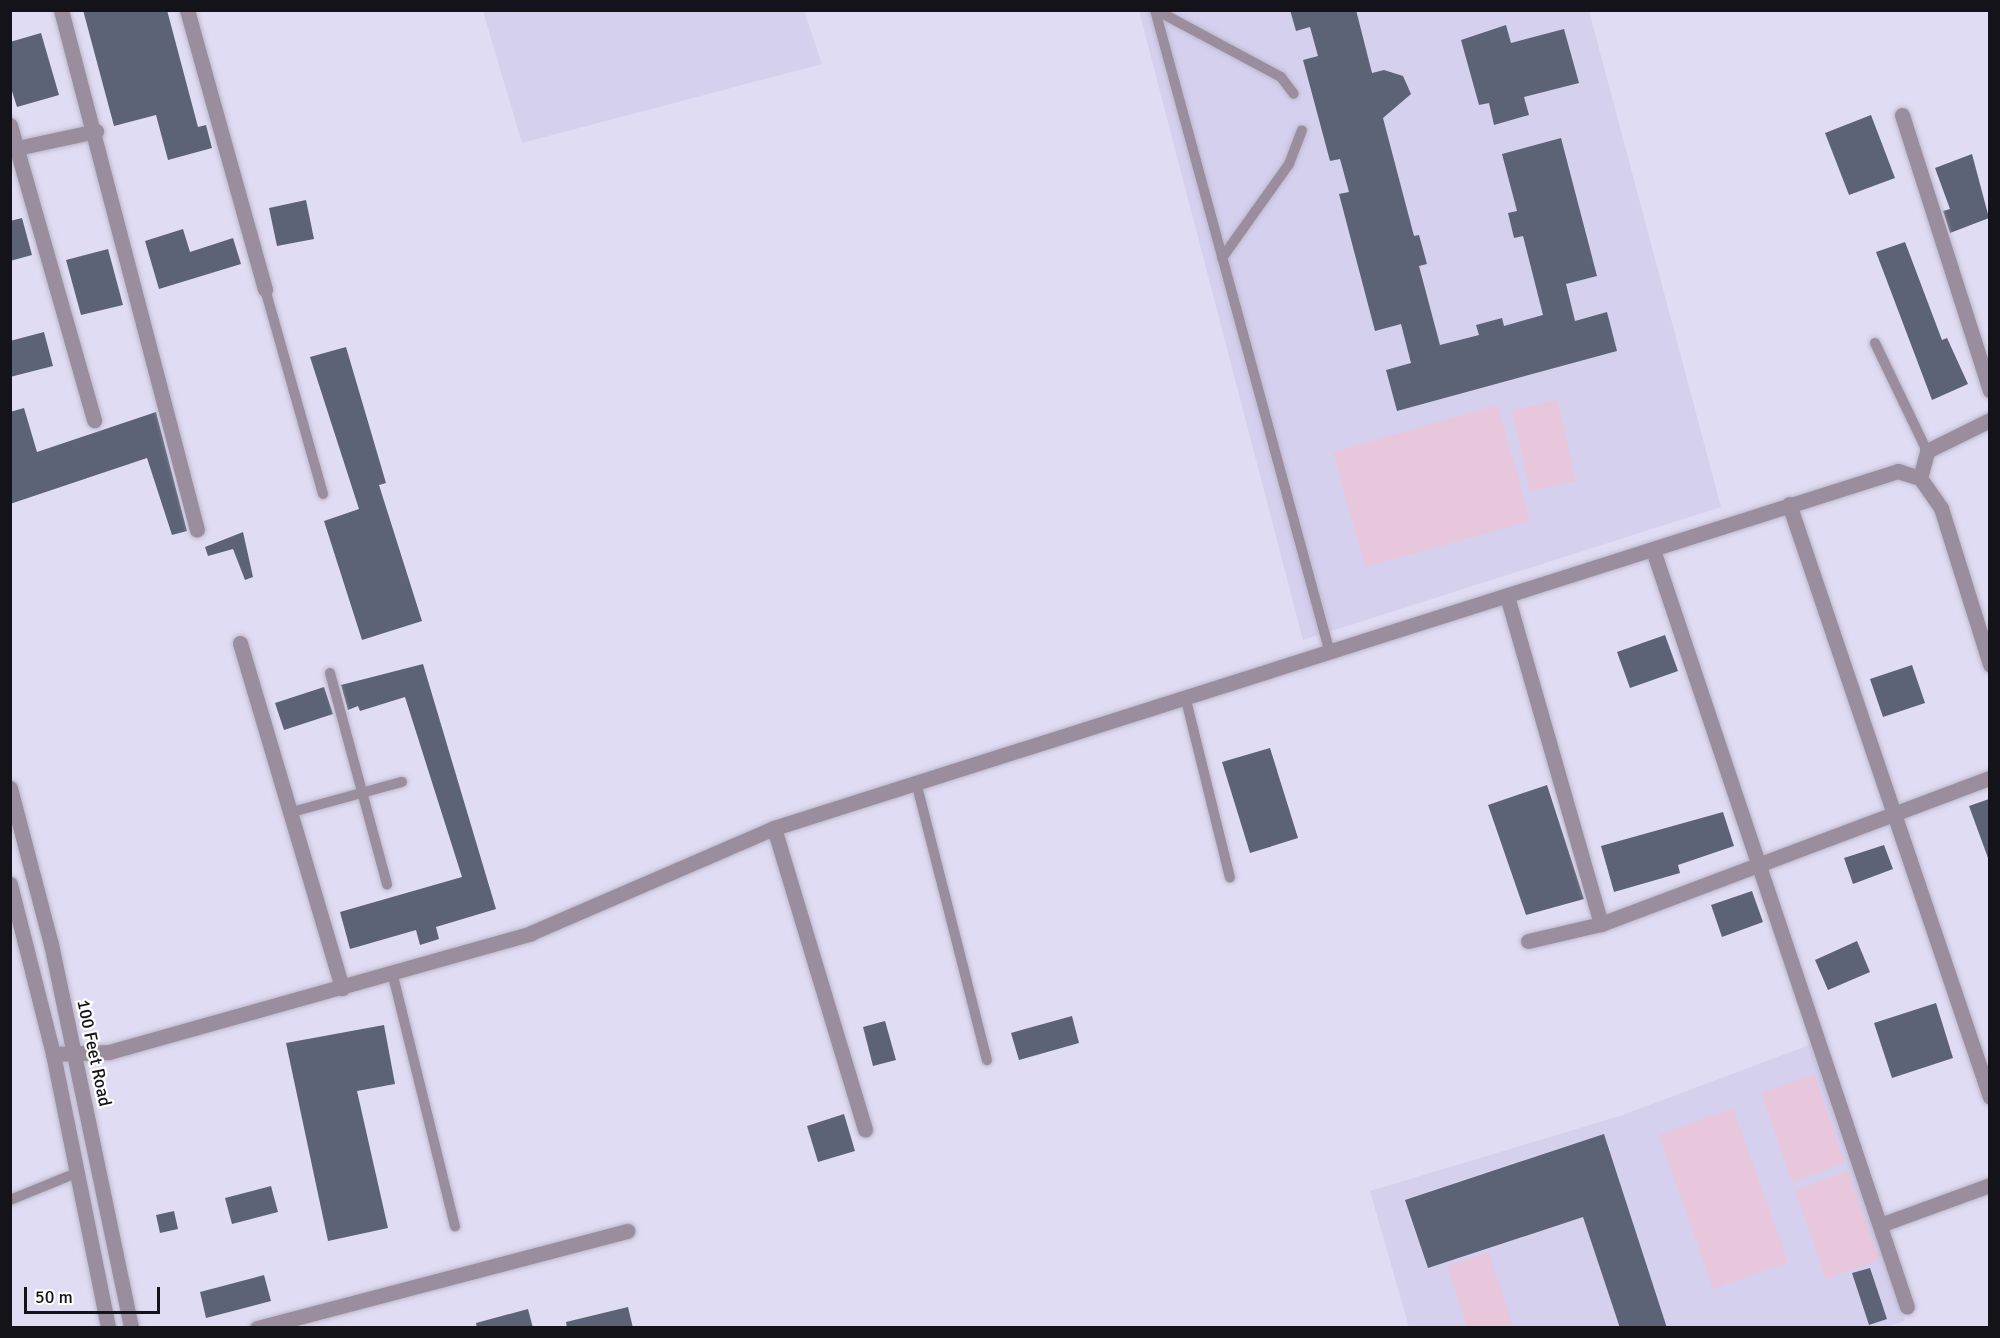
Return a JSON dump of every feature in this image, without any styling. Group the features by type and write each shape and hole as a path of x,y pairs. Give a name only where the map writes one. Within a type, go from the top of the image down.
{"street":[{"path":"62,10 96,131 197,530"},
{"path":"187,10 266,289"},
{"path":"1902,115 1989,390"},
{"path":"10,125 94,420"},
{"path":"17,148 96,131"},
{"path":"1920,478 1927,451 1989,420"},
{"path":"53,1054 109,1052 393,976 533,932 774,828 1898,471 1920,478 1941,508 1989,664"},
{"path":"1789,504 1896,813 1989,1097"},
{"path":"1653,550 1761,863 1906,1307"},
{"path":"1507,596 1601,924"},
{"path":"240,643 292,812 342,988"},
{"path":"1528,941 1601,924 1989,778"},
{"name":"100 Feet Road","path":"10,789 75,1053 131,1328"},
{"path":"774,828 865,1130"},
{"path":"10,884 53,1054 108,1328"},
{"path":"1880,1225 1989,1185"},
{"path":"257,1328 628,1231"}],"lane":[{"path":"1156,10 1281,77 1294,94"},
{"path":"1156,10 1330,653"},
{"path":"1222,258 1289,164 1302,130"},
{"path":"266,289 323,494"},
{"path":"1875,343 1927,451"},
{"path":"330,672 387,884"},
{"path":"1185,696 1230,878"},
{"path":"292,812 402,782"},
{"path":"916,782 987,1060"},
{"path":"393,976 455,1226"},
{"path":"10,1200 76,1173"}],"shaded area":[{"path":"483,11 804,11 822,64 522,143"},
{"path":"1139,11 1589,11 1721,507 1303,640"},
{"path":"1558,400 1576,481 1530,491 1512,410"},
{"path":"1498,405 1530,521 1365,567 1333,452"},
{"path":"1812,1044 1905,1321 1882,1328 1409,1327 1370,1191 1620,1116"},
{"path":"1814,1074 1845,1163 1792,1182 1761,1093"},
{"path":"1733,1108 1788,1262 1713,1289 1659,1135"},
{"path":"1848,1171 1879,1260 1826,1279 1795,1190"},
{"path":"1488,1252 1513,1327 1467,1327 1447,1266"}],"building":[{"path":"83,10 167,10 198,127 206,125 212,148 168,160 156,115 114,126"},
{"path":"1290,10 1356,10 1372,73 1384,70 1403,76 1411,94 1383,118 1414,236 1419,235 1427,264 1419,266 1440,345 1479,335 1476,325 1502,318 1504,326 1543,315 1523,236 1514,238 1508,213 1517,211 1502,154 1561,138 1597,276 1566,284 1575,321 1607,312 1617,351 1397,411 1386,370 1411,363 1401,324 1375,331 1339,194 1349,192 1340,159 1330,161 1303,60 1318,56 1310,27 1296,31"},
{"path":"1506,25 1511,43 1564,29 1579,83 1524,97 1529,115 1494,125 1489,103 1479,105 1461,40"},
{"path":"41,33 59,95 17,107 10,85 10,42"},
{"path":"1871,115 1895,178 1849,195 1825,133"},
{"path":"1972,154 1989,218 1950,233 1943,211 1950,209 1935,168"},
{"path":"306,200 314,239 277,246 269,208"},
{"path":"22,218 32,255 10,261 10,221"},
{"path":"183,229 190,252 233,238 241,264 159,289 145,241"},
{"path":"1905,242 1942,340 1947,338 1968,384 1932,400 1876,252"},
{"path":"108,249 123,305 81,315 66,260"},
{"path":"44,332 53,366 10,377 10,341"},
{"path":"346,347 386,483 379,485 422,621 362,640 324,521 359,509 310,357"},
{"path":"24,408 37,452 156,412 187,531 172,535 147,458 10,504 10,412"},
{"path":"243,532 253,577 245,580 233,549 208,556 205,547"},
{"path":"1665,635 1678,671 1630,688 1617,652"},
{"path":"423,664 496,909 436,927 439,939 420,945 416,930 350,949 340,912 462,877 405,697 360,711 358,706 348,710 341,685"},
{"path":"1912,665 1925,703 1883,717 1870,679"},
{"path":"324,687 333,714 284,730 275,703"},
{"path":"1270,748 1298,838 1250,853 1222,762"},
{"path":"1547,785 1584,899 1526,915 1488,805"},
{"path":"1989,799 1989,857 1988,858 1969,806"},
{"path":"1723,812 1734,846 1678,865 1680,873 1614,892 1601,846"},
{"path":"1884,845 1893,869 1853,884 1844,858"},
{"path":"1752,891 1763,922 1722,937 1711,905"},
{"path":"1857,941 1870,972 1828,990 1815,960"},
{"path":"1936,1003 1953,1058 1892,1078 1874,1023"},
{"path":"1072,1016 1079,1043 1019,1060 1011,1033"},
{"path":"885,1021 896,1060 873,1066 863,1027"},
{"path":"384,1025 395,1084 357,1091 388,1228 328,1241 286,1043"},
{"path":"844,1114 855,1151 818,1162 807,1126"},
{"path":"1604,1134 1667,1328 1620,1328 1583,1217 1428,1268 1405,1200"},
{"path":"271,1186 278,1212 232,1224 225,1198"},
{"path":"174,1211 178,1229 160,1233 156,1215"},
{"path":"1870,1268 1887,1319 1869,1325 1852,1273"},
{"path":"264,1275 271,1301 206,1318 200,1292"},
{"path":"628,1307 633,1328 567,1328 566,1322"},
{"path":"528,1309 533,1328 477,1328 476,1323"}]}
